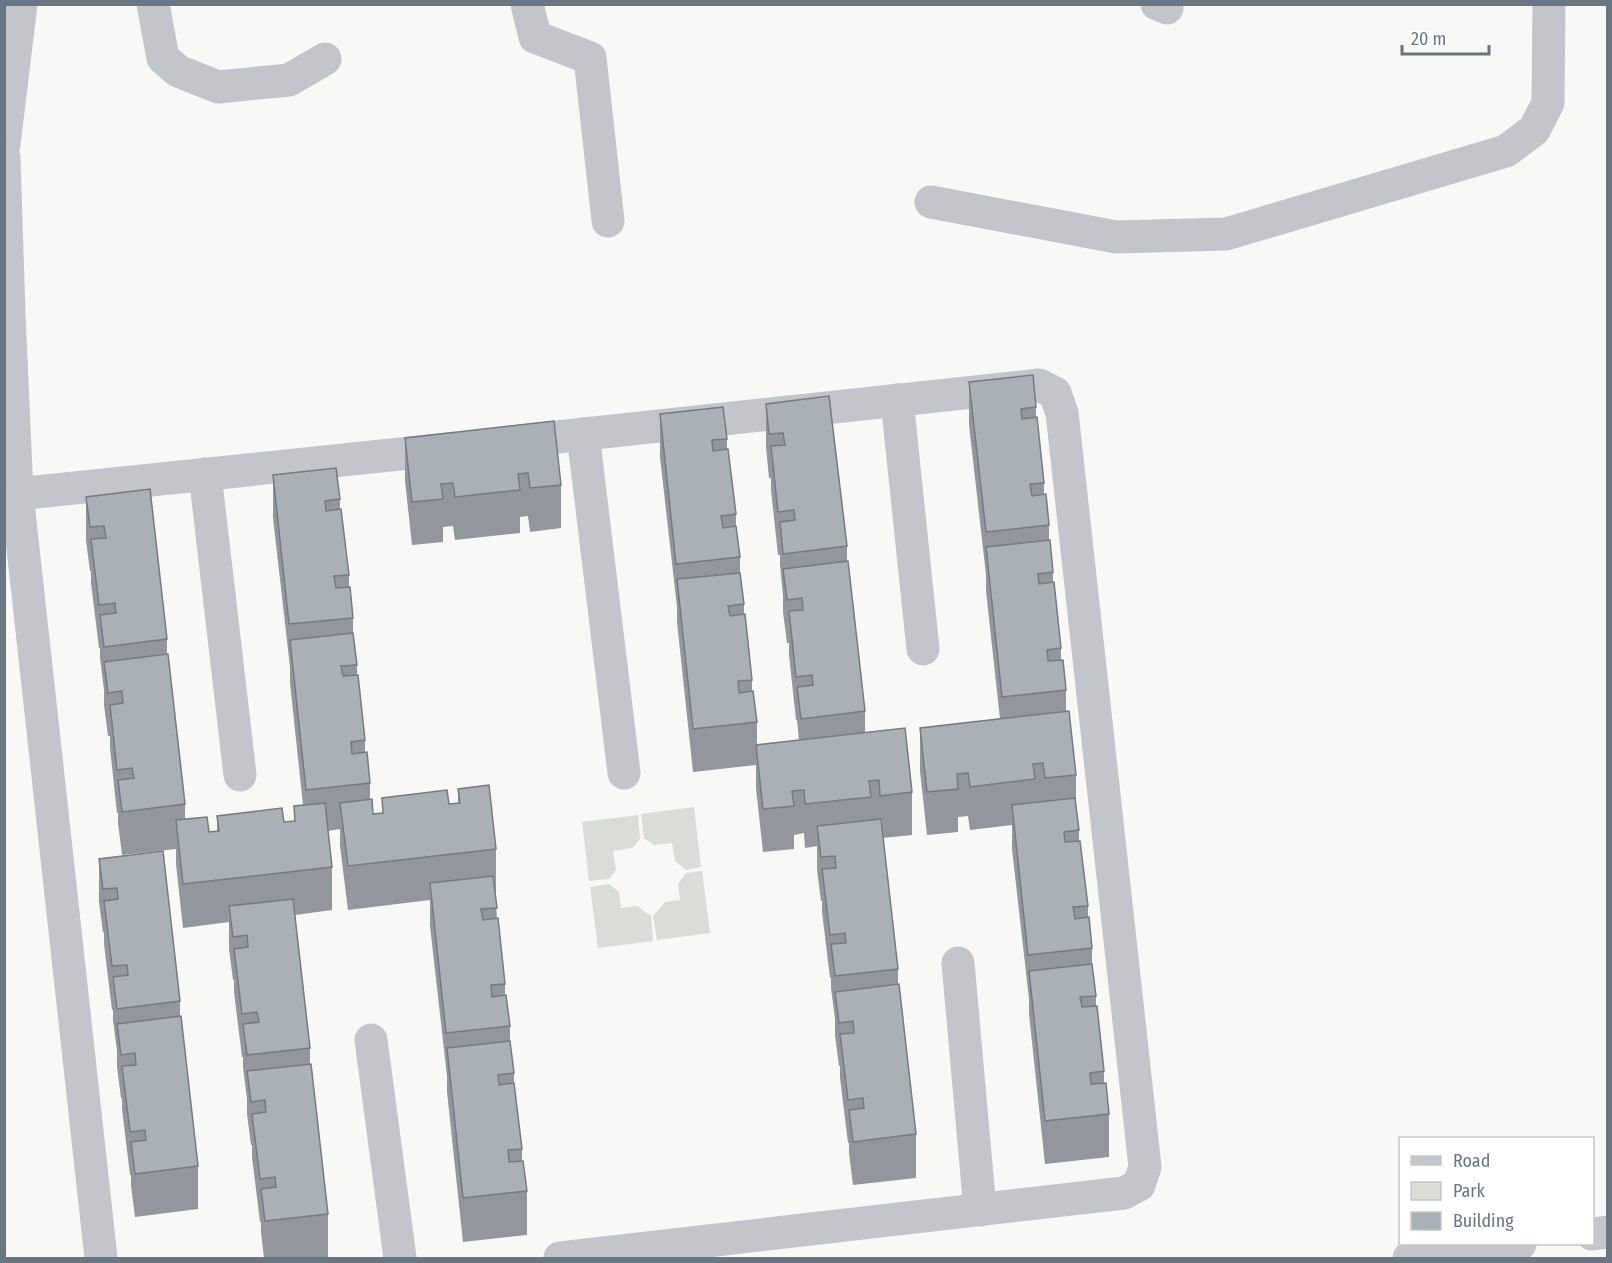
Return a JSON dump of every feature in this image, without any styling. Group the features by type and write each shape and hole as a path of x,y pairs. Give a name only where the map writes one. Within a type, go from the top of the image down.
{"street":[{"path":"4,144 21,4"},
{"path":"153,4 163,58 178,71 218,87 289,81 325,59"},
{"path":"527,4 535,38 590,58 608,221"},
{"path":"931,202 1116,237 1226,234 1506,151 1534,130 1548,103 1549,4"},
{"path":"4,157 10,439 101,1258"},
{"path":"17,494 1039,386 1055,393 1062,413 1145,1167 1139,1185 1124,1193 560,1258"},
{"path":"897,400 923,649"},
{"path":"583,434 624,773"},
{"path":"205,474 240,775"},
{"path":"958,963 980,1210"},
{"path":"371,1040 400,1258"},
{"path":"1401,1258 1512,1245"}],"green space":[{"path":"694,807 701,867 686,870 675,861 672,843 654,845 644,838 641,814"},
{"path":"638,815 640,839 632,848 613,851 616,870 609,879 589,881 582,822"},
{"path":"702,871 710,933 657,940 653,916 665,902 680,900 678,884 686,873"},
{"path":"609,884 619,892 621,908 637,906 651,916 653,941 598,948 590,887"}],"building":[{"path":"1033,375 1036,407 1021,409 1022,419 1037,417 1044,483 1030,484 1032,496 1046,494 1049,525 986,532 969,382"},
{"path":"829,396 847,546 783,554 780,522 795,520 794,510 778,512 771,446 785,445 783,433 769,434 766,404"},
{"path":"723,407 727,439 712,440 713,451 728,449 736,514 721,516 723,528 736,526 740,557 676,564 660,414"},
{"path":"554,421 561,485 530,488 528,473 518,474 520,490 455,497 453,483 441,484 443,499 412,502 405,438"},
{"path":"336,468 340,499 325,501 326,511 341,509 349,575 334,576 336,588 350,587 353,618 289,624 273,475"},
{"path":"150,489 167,639 104,647 100,615 116,613 115,603 99,605 91,539 106,538 104,526 90,527 86,497"},
{"path":"1050,540 1053,572 1038,574 1039,584 1054,582 1061,648 1047,650 1048,661 1063,660 1066,690 1002,697 986,547"},
{"path":"848,561 865,711 801,719 797,687 813,685 812,675 796,677 789,611 803,610 802,598 787,600 783,569"},
{"path":"740,573 744,604 728,606 730,616 745,614 752,680 738,681 739,693 753,691 757,722 693,729 677,579"},
{"path":"353,633 357,665 341,666 343,676 358,675 365,740 351,742 352,754 367,752 370,783 306,790 290,640"},
{"path":"168,654 185,804 122,812 118,780 134,778 132,768 117,770 110,705 123,703 122,691 108,693 104,662"},
{"path":"1069,711 1076,775 1045,778 1043,763 1033,764 1035,779 970,787 968,773 957,774 958,789 927,792 920,728"},
{"path":"905,728 912,792 880,796 879,780 869,781 871,797 805,804 804,790 792,791 794,806 763,809 756,745"},
{"path":"489,785 496,849 348,866 340,803 372,799 373,814 383,813 382,798 447,790 449,804 460,803 458,789"},
{"path":"1075,798 1079,830 1064,832 1065,842 1080,841 1088,906 1073,907 1075,919 1089,917 1092,948 1028,955 1012,805"},
{"path":"325,803 332,867 183,884 176,820 207,817 209,832 219,831 217,816 282,808 284,822 295,821 294,806"},
{"path":"881,819 898,969 835,976 831,944 846,943 845,933 830,935 822,869 836,868 835,856 821,857 817,826"},
{"path":"163,851 180,1001 117,1009 113,977 128,975 127,965 112,966 104,901 118,899 117,888 103,889 99,859"},
{"path":"493,876 497,908 481,909 483,920 498,918 505,984 491,985 492,997 506,995 510,1026 446,1033 430,883"},
{"path":"293,899 310,1048 247,1055 243,1024 259,1022 257,1012 242,1014 234,949 248,947 247,935 233,937 229,906"},
{"path":"1092,964 1096,996 1080,997 1082,1007 1097,1006 1104,1071 1090,1073 1091,1084 1106,1083 1109,1114 1045,1121 1029,971"},
{"path":"899,984 916,1134 853,1142 849,1110 864,1108 863,1098 848,1100 840,1034 854,1033 853,1021 839,1023 835,992"},
{"path":"181,1016 198,1166 135,1174 131,1142 146,1140 145,1130 130,1132 122,1066 136,1065 135,1053 121,1055 117,1024"},
{"path":"510,1041 514,1073 498,1075 499,1085 514,1083 522,1149 508,1150 509,1162 523,1161 527,1191 463,1198 447,1048"},
{"path":"311,1064 328,1214 265,1221 261,1189 276,1187 275,1177 260,1179 252,1114 266,1112 265,1100 251,1102 247,1071"}]}
